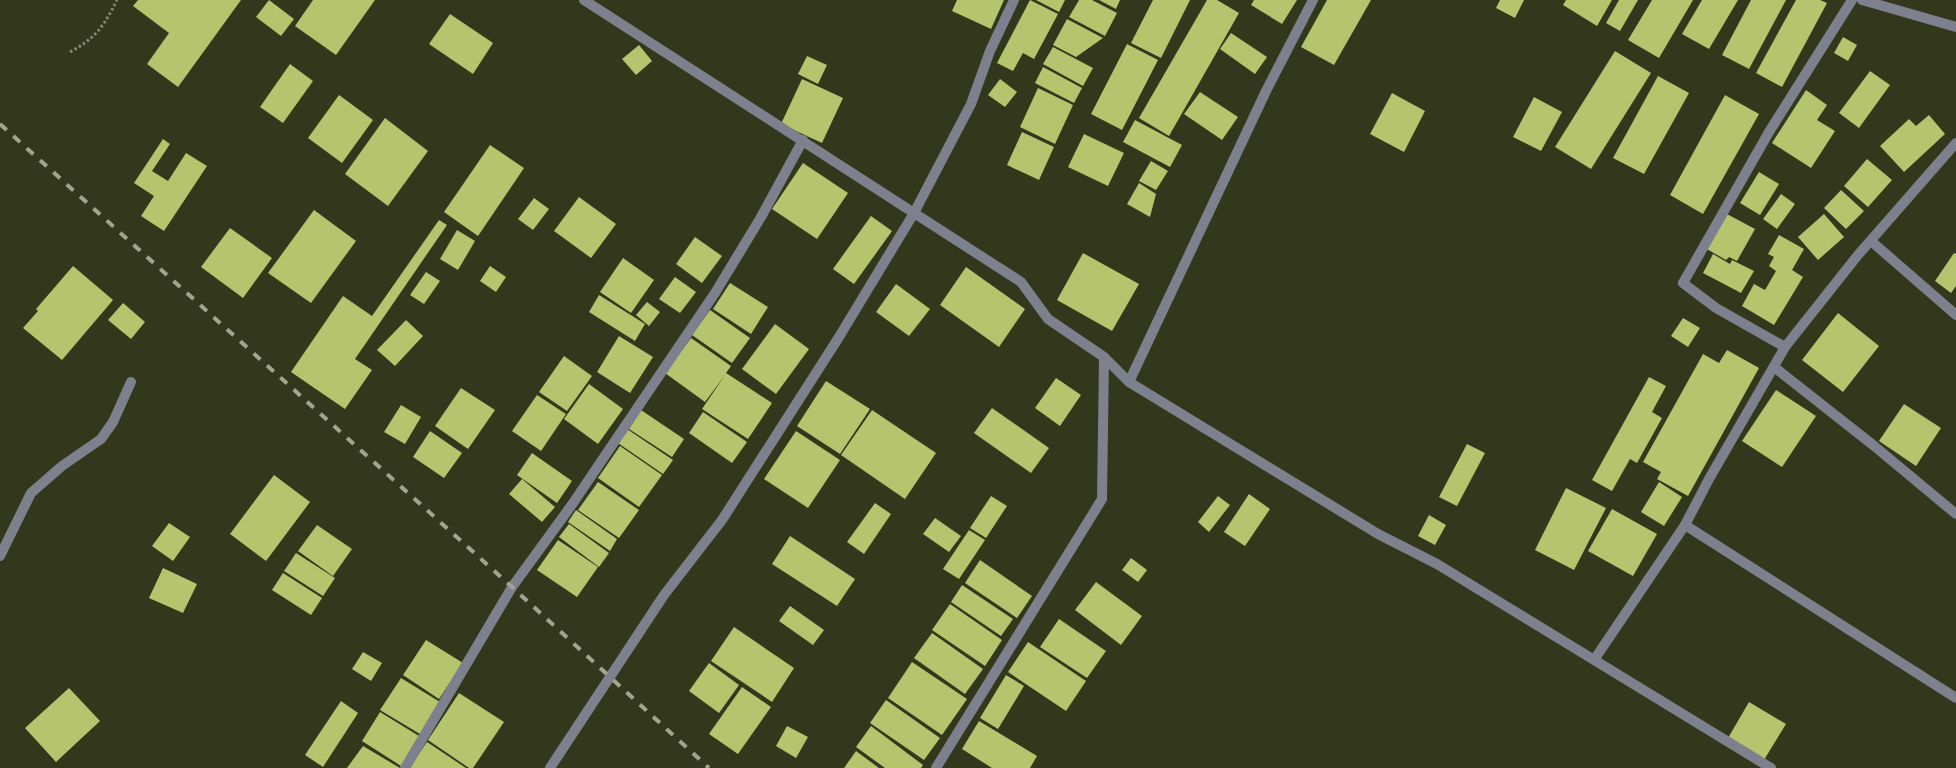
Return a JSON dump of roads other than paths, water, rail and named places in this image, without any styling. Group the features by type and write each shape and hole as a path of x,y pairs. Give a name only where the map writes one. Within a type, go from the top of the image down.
{"street":[{"path":"584,0 1021,282 1048,319 1104,356 1129,382 1378,534 1437,564 1771,768"},
{"path":"550,768 664,595 722,520 839,337 914,213 971,104 990,51 1014,0"},
{"path":"1129,382 1266,91 1313,0"},
{"path":"1785,347 1716,308 1683,283 1769,132 1852,0"},
{"path":"1862,0 1877,2 1956,27"},
{"path":"405,768 512,587 571,506 715,293 761,217 803,140"},
{"path":"1594,660 1685,525 1709,479 1785,347 1870,241 1956,143"},
{"path":"1870,241 1956,315"},
{"path":"936,768 1102,499 1104,356"},
{"path":"1774,367 1873,445 1956,514"},
{"path":"0,556 31,492 62,466 100,439 113,422 131,382"},
{"path":"1685,525 1956,698"}],"railway":[{"path":"0,124 512,587 709,768"}]}
